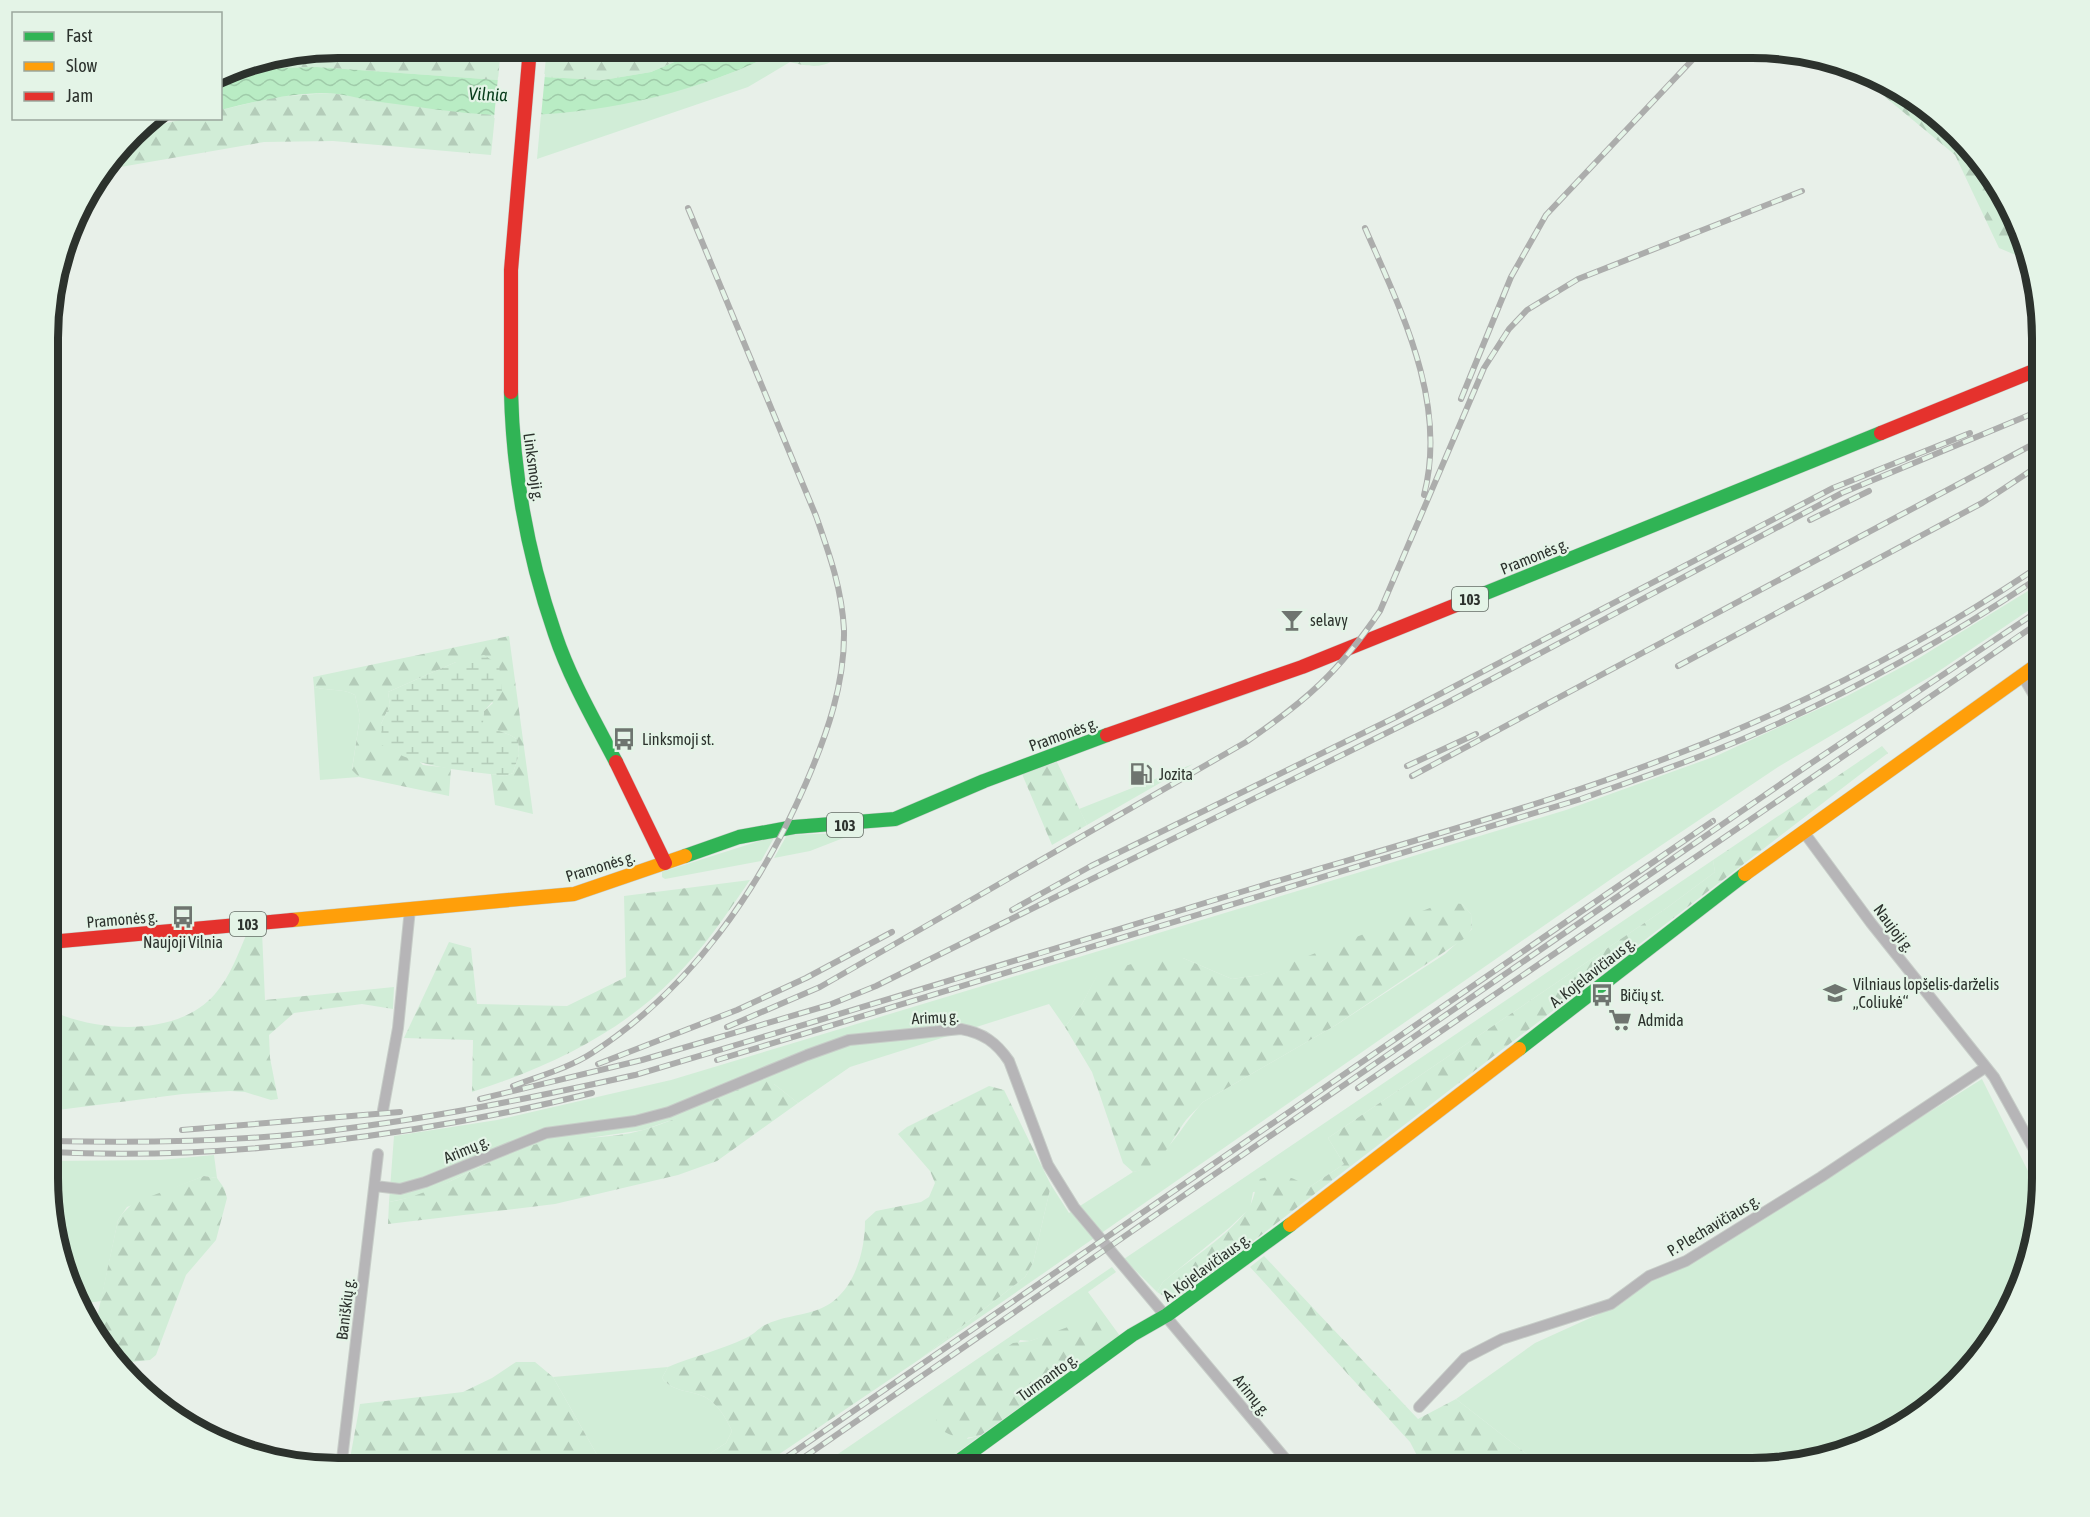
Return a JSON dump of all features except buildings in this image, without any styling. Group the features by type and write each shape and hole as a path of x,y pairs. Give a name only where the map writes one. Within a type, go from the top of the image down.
{"main road":[{"name":"Linksmoji g.","path":"529,58 510,258 509,401 514,450 532,556 555,635 576,687 665,863"},
{"name":"Pramonės g.","path":"58,941 574,894 739,837 778,829 895,819 984,781 1090,741 1302,667 2032,372"},
{"name":"A. Kojelavičiaus g.","path":"1167,1315 1272,1239 1803,831 2032,668"},
{"name":"Turmanto g.","path":"962,1459 1132,1335 1167,1315"}],"street":[{"path":"2022,675 2032,692"},
{"name":"Naujoji g.","path":"1803,831 1871,923 2000,1086 2032,1145"},
{"path":"384,1110 398,1028 410,909"},
{"name":"Arimų g.","path":"375,1186 400,1189 425,1182 546,1133 634,1121 669,1112 849,1040 961,1029 988,1038 1000,1049 1009,1061 1026,1101 1048,1165 1074,1207 1286,1459"},
{"name":"P. Plechavičiaus g.","path":"1419,1407 1465,1358 1502,1340 1611,1304 1649,1276 1686,1261 1821,1177 1986,1067"},
{"name":"Baniškių g.","path":"342,1459 378,1154"}],"green space":[{"path":"500,58 498,80 316,67 277,68 242,76 284,64 320,59"},
{"path":"546,58 684,58 651,72 603,80 544,77"},
{"path":"765,58 789,58 790,62 748,87 537,159 541,114 606,105 666,93"},
{"path":"789,58 839,58 817,66 790,62"},
{"path":"1871,85 1922,116 1962,154 1974,168 2003,215 2019,257 1999,248 1955,155"},
{"path":"329,93 495,115 491,155 333,141 264,142 116,168 157,125 180,120 222,120 222,110 274,97"},
{"path":"2032,589 2032,608 1933,675 1778,767 1614,877 920,1359 1025,1277 1033,1263 1051,1185 1069,1213 1133,1172 1143,1169 1171,1143 1203,1102 1336,1025 1445,954 1472,929 1471,914 1462,904 1260,975 1232,979 1183,958 1097,976 1082,1004 1065,1027 1049,1004 850,1067 798,1103 774,1084 643,1130 527,1147 487,1163 422,1195 389,1202 394,1136 497,1120 671,1080 1566,810 1716,756 1847,696 1919,658"},
{"path":"509,636 533,814 495,805 491,774 505,776 513,773 519,754 518,740 482,724 484,711 493,703 456,662 388,692 390,705 381,724 423,765 451,768 449,796 359,777 352,770 360,717 355,695 345,691 314,687 313,677"},
{"path":"484,655 499,665 502,691 484,711 483,723 518,740 519,754 513,773 505,776 426,764 382,745 381,724 390,705 388,692 456,662"},
{"path":"314,687 345,691 355,695 360,717 352,769 359,777 320,780"},
{"path":"1882,746 1888,753 1187,1292 1172,1297 1157,1292 1163,1282 1240,1219 1250,1206 1260,1179 1286,1176 1308,1188 1344,1164 1328,1138 1668,907 1715,872 1713,860"},
{"path":"1057,762 1087,825 1052,845 1022,774"},
{"path":"1193,764 1087,825 1079,809"},
{"path":"847,834 846,837 810,851 774,858 787,835"},
{"path":"775,836 761,861 665,879 662,877 662,872"},
{"path":"1713,860 1715,872 1668,907 1328,1138 1344,1164 1308,1188 1253,1192 1250,1208 1163,1282 1157,1292 1124,1259"},
{"path":"750,880 695,955 674,978 652,998 605,1033 554,1060 472,1092 473,1040 404,1038 449,942 471,948 477,1004 567,1006 626,977 624,896"},
{"path":"1445,902 1462,904 1471,914 1472,928 1465,938 1336,1025 1203,1102 1186,1120 1165,1152 1151,1165 1133,1172 1123,1163 1092,1072 1065,1027 1082,1004 1097,975 1150,958 1183,958 1232,979 1260,975"},
{"path":"262,932 265,1000 394,987 393,1009 362,1004 294,1013 269,1035 270,1058 278,1099 271,1100 245,1092 230,1091 183,1094 58,1110 58,1013 90,1023 136,1027 180,1018 199,1008 215,994 233,965 247,933"},
{"path":"1982,1079 2032,1179 2029,1215 2017,1269 1994,1319 1974,1349 1922,1401 1875,1430 1842,1444 1788,1456 1751,1459 1533,1459 1456,1399 1535,1343 1621,1304 1649,1282 1695,1259"},
{"path":"763,1080 774,1084 798,1103 717,1161 678,1175 555,1204 388,1224 389,1202 426,1192 512,1152 544,1143 615,1136 643,1130 670,1121 749,1084"},
{"path":"989,1086 1004,1090 1051,1185 1033,1263 1025,1277 920,1359 772,1459 701,1459 726,1443 732,1431 721,1412 710,1400 666,1383 662,1378 668,1367 749,1337 771,1322 814,1311 838,1297 847,1287 859,1262 865,1221 876,1211 921,1202 929,1197 935,1183 930,1171 898,1134 907,1127"},
{"path":"214,1155 217,1178 204,1176 127,1207 118,1220 101,1301 87,1303 73,1269 64,1233 59,1197 58,1161 160,1160"},
{"path":"204,1176 217,1178 227,1198 216,1240 186,1275 156,1355 150,1360 127,1362 97,1320 118,1220 133,1203"},
{"path":"1264,1256 1418,1419 1456,1399 1533,1459 1419,1459 1410,1442 1250,1267"},
{"path":"1112,1267 1116,1272 1088,1292 1120,1336 1095,1353 1042,1337 1030,1341 1020,1340 967,1439 981,1435 949,1459 831,1459"},
{"path":"1092,1318 1105,1324 1107,1336 1095,1353 981,1435 959,1437 938,1428 933,1404 939,1394 1013,1343 1030,1341"},
{"path":"516,1362 535,1362 553,1377 599,1459 350,1459 360,1404 463,1392 492,1378"},
{"path":"668,1367 662,1378 666,1383 705,1397 714,1403 732,1431 726,1443 701,1459 599,1459 553,1377"}],"water":[{"name":"Vilnia","path":"684,58 765,58 682,90 644,100 569,112 531,115 480,114 328,93 274,98 222,110 222,84 242,76 277,68 317,67 498,80 544,77 603,80 651,72"}],"pier":[{"path":"545,74 541,117 494,118 498,77"}],"railway":[{"path":"1461,399 1511,277 1546,215 1694,58"},
{"path":"727,1027 820,987 1246,742 1287,713 1335,669 1380,611 1484,368 1509,329 1527,310 1578,279 1802,191"},
{"path":"513,1086 583,1058 628,1027 661,999 719,934 767,861 788,822 821,746 838,689 844,650 844,630 841,600 830,558 816,516 688,208"},
{"path":"1365,228 1406,324 1425,392 1430,426 1430,460 1424,495"},
{"path":"480,1099 642,1060 829,1005 876,986 1443,705 1842,493 2032,414"},
{"path":"1012,910 1091,866 1396,717 1833,488 1970,433"},
{"path":"1412,776 2032,445"},
{"path":"1678,666 1982,503 2032,470"},
{"path":"1810,520 1869,491"},
{"path":"58,1141 180,1141 309,1133 473,1109 635,1075 1451,830 1637,769 1757,721 1867,669 1973,609 2032,571"},
{"path":"717,1060 1581,799 1675,766 1750,736 1836,696 1920,651 2032,582"},
{"path":"802,1459 1804,768 2032,615"},
{"path":"1358,1088 2032,627"},
{"path":"1407,766 1476,734"},
{"path":"784,1459 1713,821"},
{"path":"598,1064 737,1010 806,978 892,932"},
{"path":"58,1152 117,1154 185,1152 323,1142 461,1121 592,1093"},
{"path":"182,1130 400,1112"}],"traffic: fast":[{"path":"511,392 519,484 530,545 545,605 568,667 616,762"},
{"path":"1466,601 1881,433"},
{"path":"685,856 739,837 794,827 895,819 984,781 1107,735"},
{"path":"1519,1049 1745,874"},
{"path":"962,1459 1132,1335 1167,1315 1290,1225"}],"traffic: slow":[{"path":"1745,874 2032,668"},
{"path":"292,920 574,894 685,856"},
{"path":"1290,1225 1519,1049"}],"traffic: jam":[{"path":"511,392 511,270 529,58"},
{"path":"1881,433 2032,372"},
{"path":"1107,735 1302,667 1466,601"},
{"path":"616,762 665,863"},
{"path":"58,941 292,920"}],"place":[{"name":"selavy","path":"1292,620"},
{"name":"Linksmoji st.","path":"624,739"},
{"name":"Jozita","path":"1141,774"},
{"name":"Naujoji Vilnia","path":"183,917"},
{"name":"Vilniaus lopšelis-darželis „Coliukė“","path":"1835,993"},
{"name":"Bičių st.","path":"1602,995"},
{"name":"Admida","path":"1620,1020"}]}
